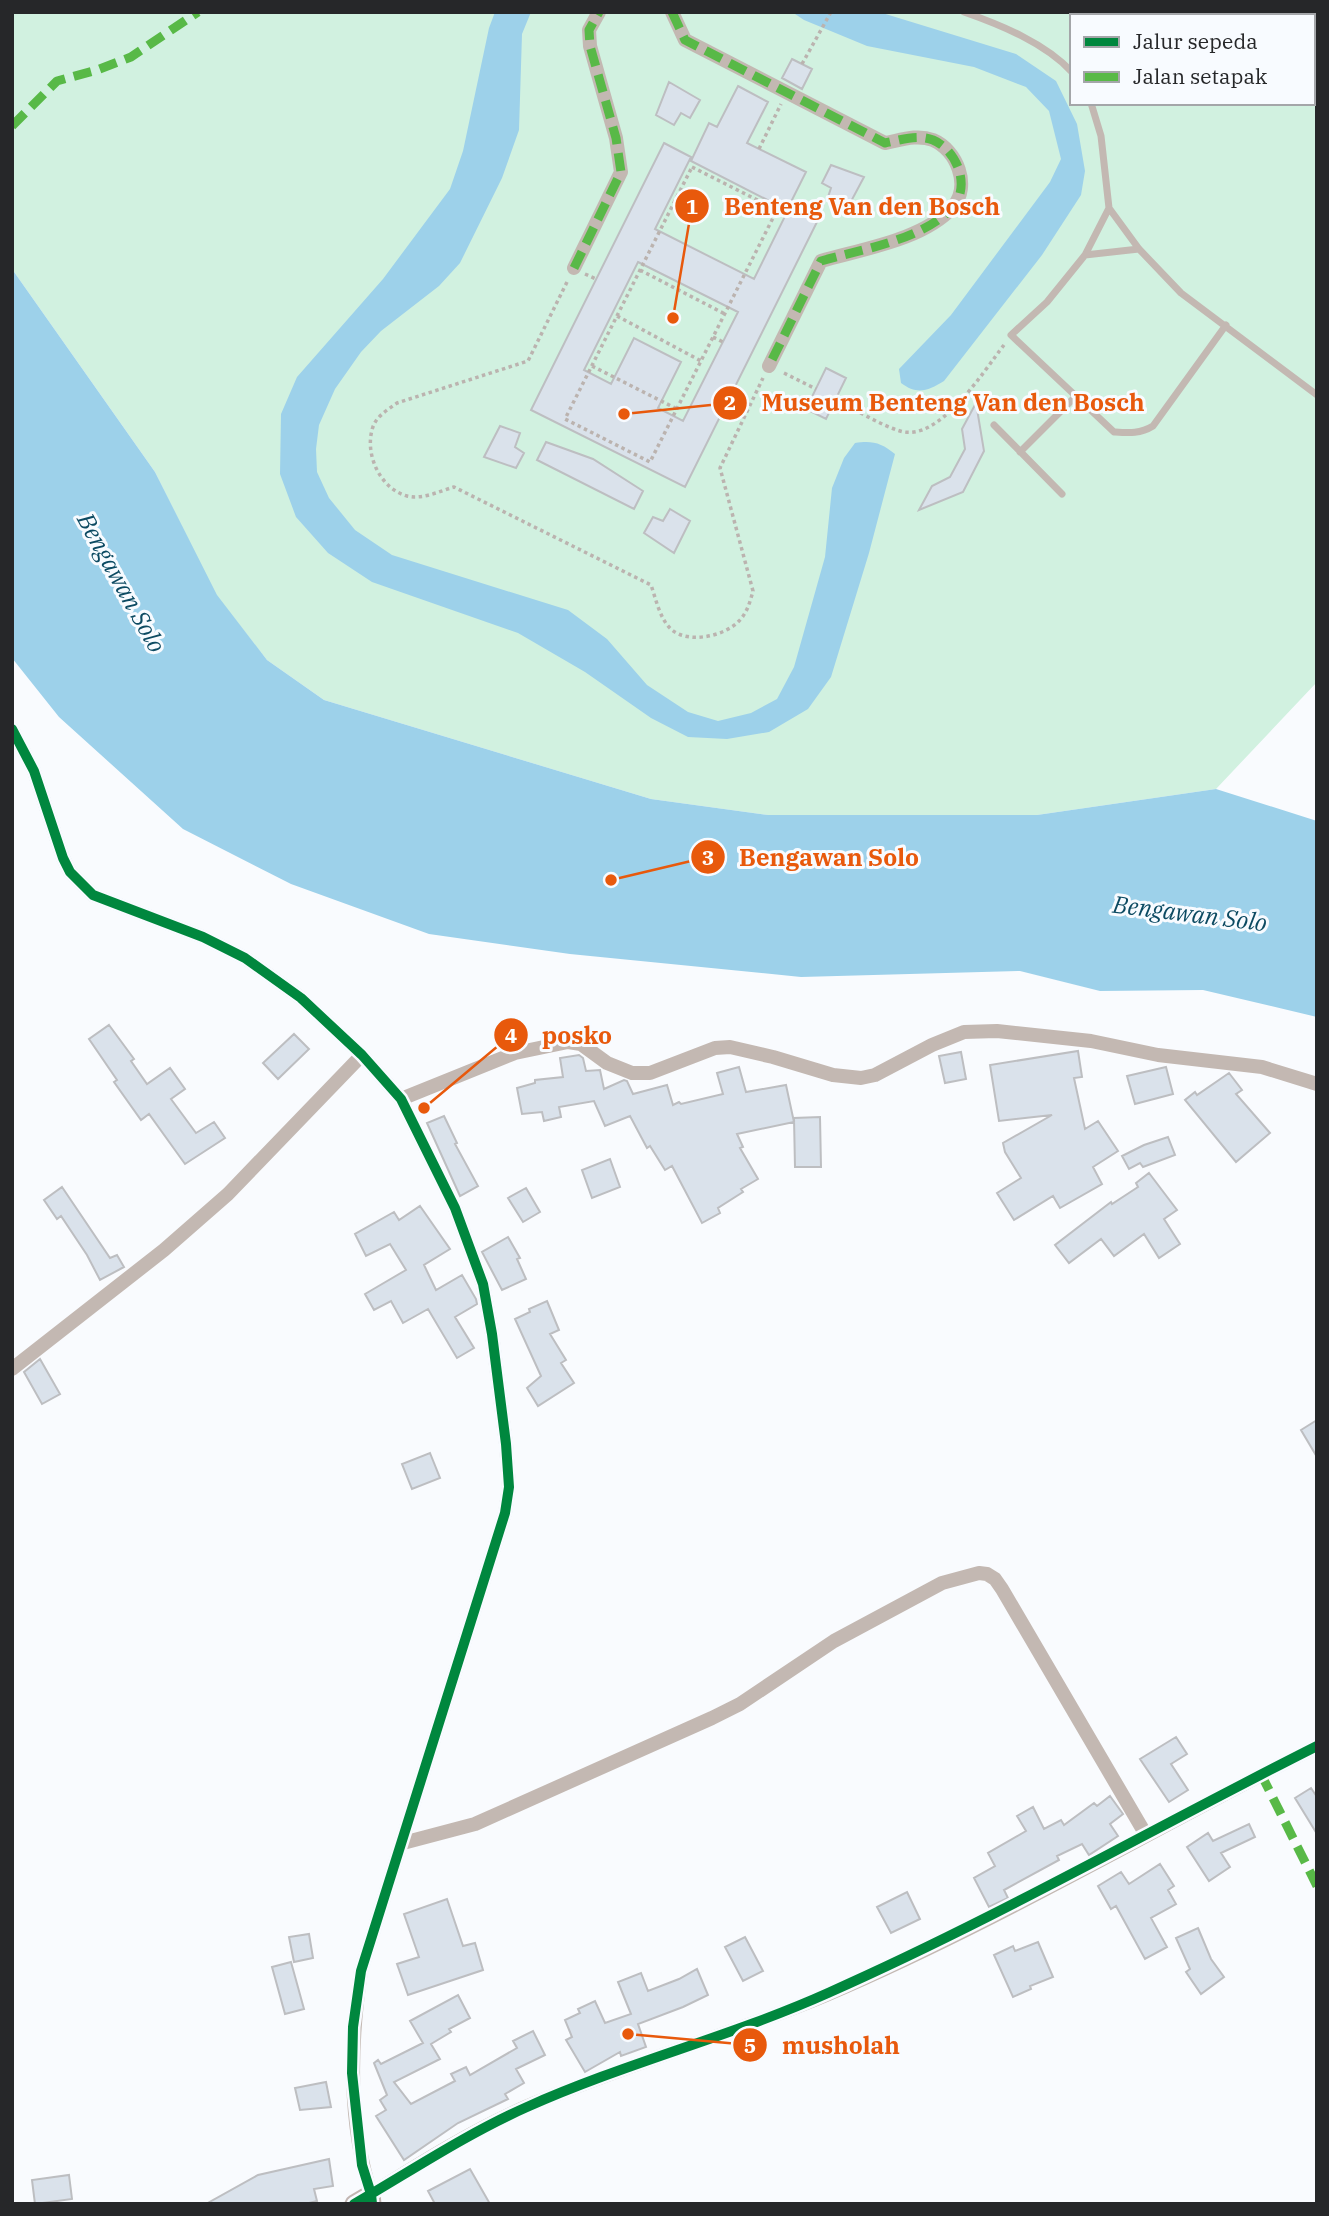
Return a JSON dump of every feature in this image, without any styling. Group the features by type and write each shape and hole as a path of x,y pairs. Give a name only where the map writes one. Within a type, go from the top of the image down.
{"street":[{"path":"574,268 621,172 616,138 590,46 589,30 599,12"},
{"path":"672,12 685,40 886,143 912,137 933,141 950,153 961,173 961,192 954,205 937,220 911,235 821,261 769,366"},
{"path":"12,729 34,771 70,872 83,887 104,901 203,937 245,958 301,998 362,1055 401,1099 455,1208 483,1284 496,1362 509,1487 505,1513 361,1971 353,2027 352,2073 362,2165 371,2199"},
{"path":"401,1099 514,1053 568,1042 581,1044 607,1063 632,1073 650,1073 715,1048 730,1047 833,1075 861,1078 875,1075 932,1045 964,1032 998,1031 1091,1041 1158,1055 1262,1067 1317,1084"},
{"path":"12,1369 164,1250 228,1194 362,1055"},
{"path":"403,1843 475,1824 712,1718 740,1704 834,1641 942,1583 979,1573 988,1574 1002,1589 1146,1835"},
{"path":"354,2204 371,2199 482,2128 526,2107 825,1995 1006,1909 1317,1746"}],"lane":[{"path":"964,12 1022,36 1058,57 1070,70"},
{"path":"1092,105 1101,136 1109,208 1139,249 1181,293 1317,395"},
{"path":"1109,208 1085,255 1048,302 1012,335 1114,432 1130,434 1143,432 1153,426 1226,325"},
{"path":"1085,255 1139,249"},
{"path":"1020,452 1076,396"},
{"path":"993,425 1062,494"}],"path":[{"path":"802,64 831,12"},
{"path":"759,149 787,92"},
{"path":"692,167 777,210 650,462 565,419 617,316 625,294 640,270 692,167"},
{"path":"574,268 528,360 397,403 380,414 372,429 370,447 376,467 387,484 407,496 426,496 454,487 651,585 663,617 673,631 689,636 708,637 727,631 740,621 748,607 752,591 720,468 769,366 816,389"},
{"path":"640,270 725,314"},
{"path":"617,316 701,361"},
{"path":"836,400 902,432 928,429 947,415 1012,335"},
{"path":"713,337 723,342"},
{"path":"592,366 677,410"}],"green space":[{"path":"12,12 1234,12 1236,14 1070,14 1070,105 1315,105 1315,95 1317,96 1317,682 1216,789 1037,815 768,815 651,799 324,700 267,660 216,595 155,472 12,269"}],"water":[{"path":"495,12 531,12 522,34 519,130 502,178 460,263 439,286 381,331 361,352 335,389 319,425 317,472 329,498 355,530 392,555 568,610 607,639 647,685 688,712 718,721 751,713 777,699 794,667 825,557 832,488 844,458 855,443 872,442 886,447 895,454 869,553 831,677 808,709 769,732 727,739 688,737 651,718 585,672 518,633 372,582 328,553 296,517 280,474 281,414 297,377 383,279 450,189 463,151 489,28"},
{"path":"792,12 879,12 1016,54 1056,81 1077,124 1085,171 1081,195 1042,255 944,381 928,389 912,389 901,383 899,369 951,315 1050,182 1061,159 1049,111 1026,87 974,67 867,46 804,20"},
{"path":"1234,12 1317,12 1317,96 1315,14"},
{"path":"12,269 155,472 217,595 267,660 324,700 651,799 768,815 1037,815 1216,789 1317,821 1317,1017 1203,990 1100,991 1020,971 801,977 570,954 429,934 291,884 183,829 59,717 12,658"}],"building":[{"path":"792,59 812,69 802,89 782,78"},
{"path":"669,82 700,100 690,118 681,113 674,125 656,115"},
{"path":"738,86 768,102 747,143 806,172 787,210 691,161 709,123 717,127"},
{"path":"664,143 691,157 655,229 754,279 790,206 818,220 685,487 531,410","holes":["638,262 738,312 683,421 658,408 681,362 634,338 611,384 584,370"]},
{"path":"831,165 864,177 847,209 827,200 831,188 822,183"},
{"path":"826,368 846,378 826,419 806,409"},
{"path":"976,403 984,451 963,492 919,510 932,486 950,477 965,449 962,429"},
{"path":"500,426 520,433 515,447 524,453 516,468 484,457"},
{"path":"546,442 593,459 643,491 634,509 537,460"},
{"path":"670,509 690,521 674,553 644,533 653,517 663,521"},
{"path":"109,1025 134,1059 131,1061 147,1084 170,1068 185,1089 171,1099 196,1133 214,1122 225,1138 185,1164 149,1114 141,1120 114,1082 117,1080 89,1039"},
{"path":"294,1034 309,1049 278,1079 263,1063"},
{"path":"1078,1051 1082,1077 1074,1078 1085,1129 1098,1121 1118,1151 1093,1167 1102,1184 1060,1208 1053,1196 1014,1220 997,1193 1021,1178 1005,1152 1003,1143 1052,1115 999,1121 990,1065"},
{"path":"961,1052 966,1079 945,1083 939,1056"},
{"path":"579,1055 583,1058 586,1071 600,1070 604,1089 624,1080 633,1094 667,1085 673,1105 723,1094 717,1073 739,1067 746,1092 786,1085 794,1122 737,1134 743,1147 740,1148 758,1179 718,1208 720,1213 702,1223 672,1166 665,1170 650,1146 647,1148 630,1116 605,1126 594,1101 559,1107 561,1117 544,1121 542,1112 522,1114 517,1088 535,1083 535,1080 563,1077 560,1058"},
{"path":"1166,1067 1173,1094 1135,1104 1127,1076"},
{"path":"1229,1073 1242,1090 1236,1094 1270,1133 1236,1162 1185,1100"},
{"path":"444,1116 457,1143 455,1144 478,1186 460,1196 427,1123"},
{"path":"820,1117 821,1167 795,1167 794,1118"},
{"path":"1168,1137 1175,1155 1143,1167 1140,1163 1129,1169 1122,1156"},
{"path":"610,1159 620,1187 592,1198 582,1170"},
{"path":"1149,1173 1177,1210 1164,1219 1180,1244 1159,1258 1144,1234 1114,1256 1101,1239 1069,1263 1055,1245 1111,1202 1112,1204 1138,1187 1136,1183"},
{"path":"62,1187 110,1258 117,1255 124,1267 100,1280 61,1216 57,1219 44,1200"},
{"path":"526,1188 540,1212 523,1222 508,1198"},
{"path":"420,1206 450,1249 424,1265 436,1290 462,1275 476,1299 477,1304 455,1317 474,1348 457,1358 428,1309 403,1323 391,1301 374,1310 365,1294 406,1270 390,1244 366,1256 355,1234 394,1212 399,1220"},
{"path":"508,1237 520,1258 517,1259 526,1279 502,1290 482,1252"},
{"path":"547,1301 559,1330 550,1334 566,1360 561,1363 574,1383 538,1406 527,1388 541,1376 515,1319"},
{"path":"40,1359 60,1394 42,1404 24,1372"},
{"path":"1317,1420 1317,1457 1301,1430"},
{"path":"430,1453 440,1478 412,1489 402,1464"},
{"path":"1176,1737 1187,1754 1171,1764 1188,1790 1169,1802 1140,1759"},
{"path":"1311,1788 1317,1797 1317,1834 1295,1798"},
{"path":"1110,1796 1123,1814 1110,1824 1118,1836 1089,1855 1082,1844 1057,1856 1059,1860 1004,1890 1008,1898 989,1907 974,1878 995,1866 988,1853 1026,1831 1017,1816 1033,1807 1044,1829 1061,1820 1064,1825 1094,1803 1097,1806"},
{"path":"1249,1824 1255,1837 1221,1853 1230,1867 1209,1881 1187,1847 1208,1833 1213,1841"},
{"path":"1160,1864 1174,1886 1168,1890 1176,1904 1151,1918 1167,1947 1145,1959 1116,1906 1111,1909 1098,1886 1121,1872 1129,1884"},
{"path":"907,1892 920,1919 891,1933 877,1907"},
{"path":"447,1899 463,1946 475,1943 483,1970 408,1995 397,1964 419,1957 404,1914"},
{"path":"1198,1928 1211,1959 1224,1977 1201,1994 1186,1972 1190,1969 1176,1938"},
{"path":"309,1934 313,1958 294,1962 289,1937"},
{"path":"745,1937 763,1971 743,1981 725,1947"},
{"path":"1038,1942 1053,1977 1030,1986 1031,1989 1013,1997 994,1955 1013,1946 1015,1951"},
{"path":"291,1962 304,2009 285,2014 272,1967"},
{"path":"697,1969 708,1995 638,2024 646,2047 621,2056 620,2052 585,2072 566,2040 572,2037 565,2020 580,2013 578,2009 595,2001 605,2023 631,2014 618,1982 641,1973 648,1991"},
{"path":"458,1995 470,2018 449,2029 451,2032 431,2044 440,2059 394,2082 411,2104 455,2081 451,2074 466,2067 470,2075 517,2048 513,2041 533,2031 545,2055 516,2069 524,2083 505,2094 508,2099 458,2123 404,2160 376,2116 386,2110 380,2100 387,2095 374,2063 378,2060 381,2064 423,2043 410,2021"},
{"path":"326,2082 331,2107 300,2110 295,2088"},
{"path":"329,2159 333,2186 314,2189 317,2201 305,2204 206,2204 258,2175"},
{"path":"470,2169 490,2204 435,2204 428,2191"},
{"path":"69,2175 72,2199 35,2204 32,2180"}],"marked path":[{"path":"12,126 57,81 131,57 198,12"},
{"path":"574,268 621,172 616,138 590,46 589,30 599,12"},
{"path":"672,12 685,40 885,143 915,138 933,140 949,152 959,169 961,189 958,199 940,218 925,228 891,242 821,261 769,366"},
{"path":"1261,1774 1317,1886"}],"cycle path":[{"path":"12,729 34,771 63,858 70,872 93,895 203,937 245,958 301,998 362,1055 401,1099 455,1208 483,1284 492,1334 509,1487 505,1513 361,1971 353,2027 352,2073 362,2165 372,2204"},
{"path":"354,2204 460,2141 527,2107 564,2091 791,2009 890,1965 1317,1746"}],"place":[{"name":"Benteng Van den Bosch","path":"673,318"},
{"name":"Museum Benteng Van den Bosch","path":"624,414"},
{"name":"Bengawan Solo","path":"611,880"},
{"name":"posko","path":"424,1108"},
{"name":"musholah","path":"628,2034"}]}
